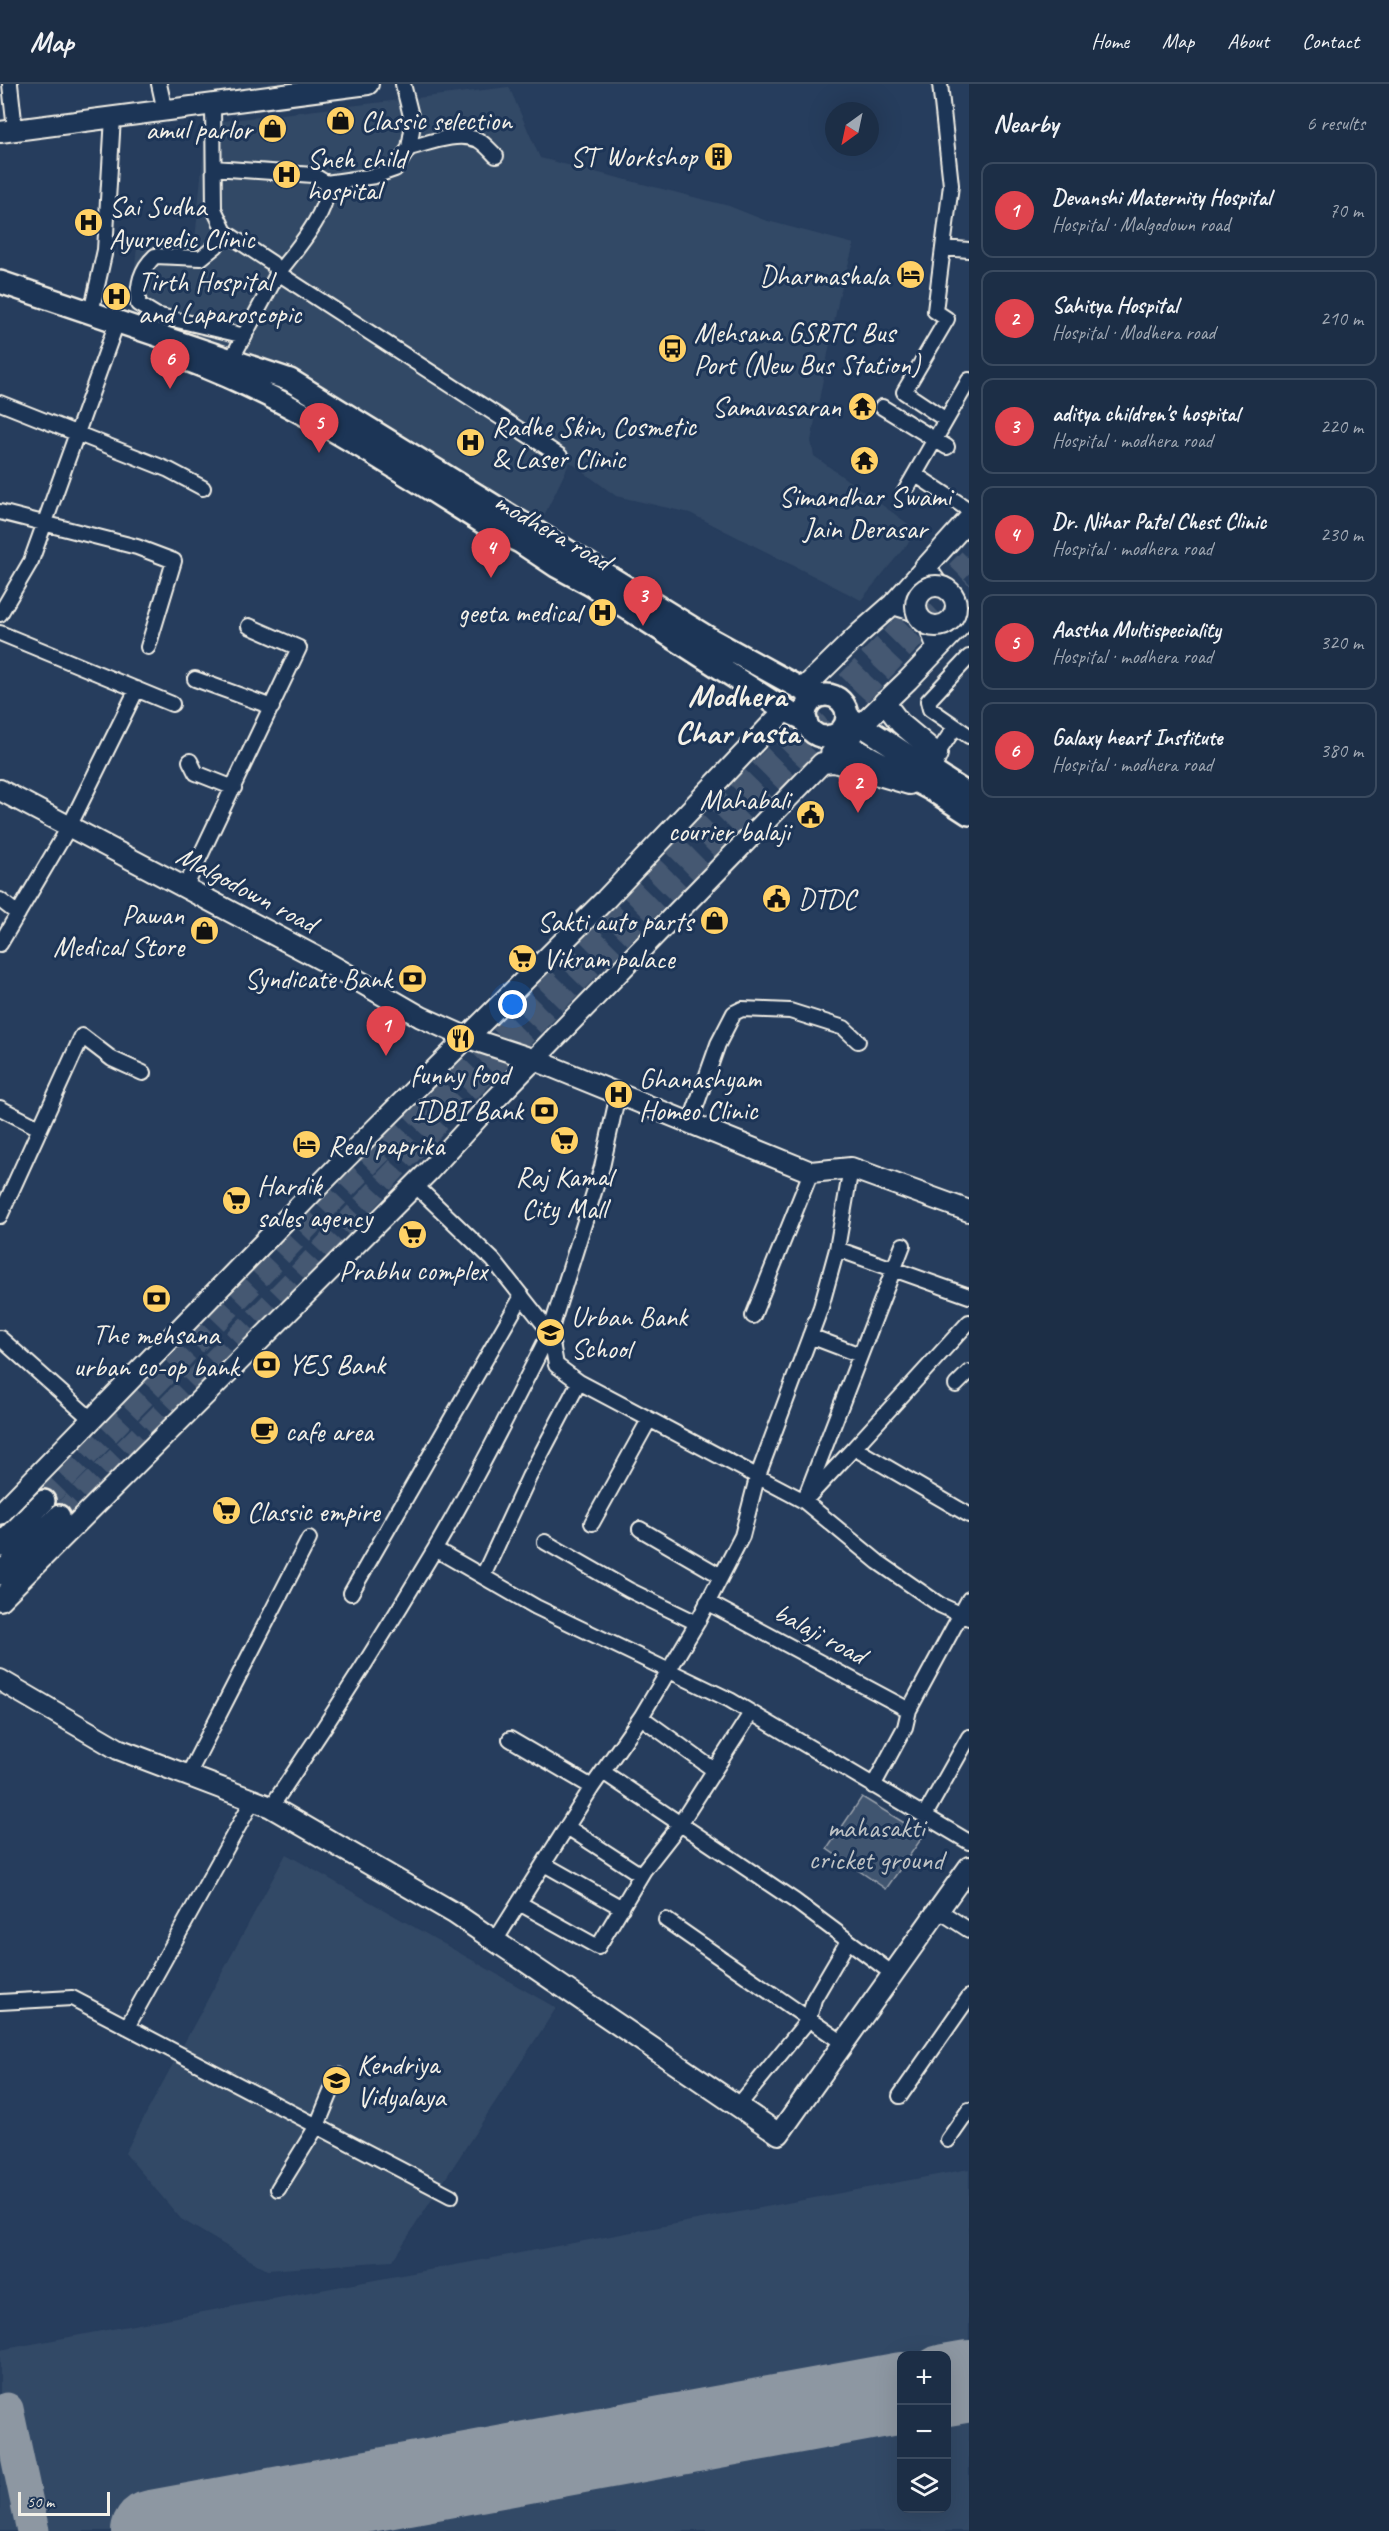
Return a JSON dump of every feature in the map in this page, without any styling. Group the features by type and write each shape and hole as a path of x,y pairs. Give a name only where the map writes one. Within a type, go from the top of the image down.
{"main road":[{"path":"0,282 91,313 116,327 231,360 290,380 596,578 809,694 831,695 837,698 843,702 853,721 969,795"},
{"name":"modhera road","path":"0,293 116,327 233,377 294,407 494,529 520,542 556,566 596,578 785,710 806,720"},
{"path":"809,694 806,720 812,731 933,772 969,814"},
{"path":"836,740 843,729 853,721"},
{"path":"0,1574 35,1525 44,1501"},
{"path":"0,1546 35,1525 65,1522"}],"street":[{"path":"10,84 8,131 213,104 280,90 368,84"},
{"path":"159,84 165,111"},
{"path":"214,168 313,176 326,183 375,176 395,169 409,148 413,124 403,84"},
{"path":"940,84 951,185 935,311 947,319 904,392 946,420"},
{"path":"213,104 214,210 225,232 272,263 278,273 560,456"},
{"path":"91,313 105,249 113,117"},
{"path":"409,148 444,139 466,138 479,141 496,156"},
{"path":"231,360 278,273 306,236 325,204 328,193 326,183"},
{"path":"225,232 216,246 201,258 155,256 145,266 141,276 138,286 138,304 156,315 245,336"},
{"path":"943,248 969,250"},
{"path":"0,614 31,561 116,327"},
{"path":"903,495 969,380"},
{"path":"0,403 169,470 203,488"},
{"path":"882,407 947,447"},
{"path":"916,475 969,510"},
{"path":"0,512 137,547 174,561 148,647"},
{"path":"809,694 860,633 893,604 969,519"},
{"path":"925,567 938,586"},
{"path":"938,648 915,605 920,593 931,586 938,586 950,591 964,609"},
{"path":"893,604 936,626 948,621 955,610 964,609"},
{"path":"853,721 884,702 938,648 964,609"},
{"path":"186,888 299,648 249,626"},
{"path":"0,633 172,704"},
{"path":"969,657 928,701 930,709 969,736"},
{"path":"195,679 272,707"},
{"path":"0,944 69,827 136,690"},
{"path":"884,702 933,772"},
{"path":"0,1514 322,1181 606,899 785,710"},
{"path":"933,772 955,727"},
{"path":"0,1600 65,1522 415,1185 822,763 836,740"},
{"path":"190,761 196,773 234,788"},
{"path":"822,763 834,762 933,772"},
{"name":"Malgodown road","path":"0,790 324,961 421,1017 468,1038 535,1060"},
{"path":"0,900 18,914"},
{"path":"690,1123 718,1044 734,1013 742,1009 790,1011 844,1028 858,1041"},
{"path":"0,1216 82,1036 112,1059 143,1072"},
{"path":"535,1060 811,1172 851,1168 969,1211"},
{"path":"128,2027 262,1803 327,1725 435,1549 498,1435 550,1332 602,1167 618,1094"},
{"path":"0,1108 39,1128"},
{"path":"495,1941 592,1787 641,1717 697,1623 742,1536 757,1478 810,1336 837,1249 851,1168"},
{"path":"753,1316 811,1172"},
{"path":"415,1185 493,1260 522,1296 550,1332 556,1365 579,1382 804,1501 878,1562 940,1605 965,1616"},
{"path":"804,1501 903,1245"},
{"path":"837,1249 969,1296"},
{"path":"351,1593 522,1296"},
{"path":"804,1501 969,1322"},
{"path":"810,1336 860,1355"},
{"path":"0,1338 91,1419"},
{"path":"956,1385 969,1372"},
{"path":"483,1576 529,1477 579,1382"},
{"path":"592,1523 649,1420"},
{"path":"854,1448 969,1515"},
{"path":"23,1489 35,1525"},
{"path":"640,1529 722,1576"},
{"path":"188,1775 309,1539"},
{"path":"545,1542 639,1596 697,1623"},
{"path":"435,1549 536,1607 730,1700 969,1842"},
{"path":"873,1786 905,1727 909,1710 965,1616 969,1599"},
{"name":"balaji road","path":"707,1602 909,1710"},
{"path":"0,1680 118,1749 262,1803 454,1913 779,2134 969,1867"},
{"path":"519,1903 598,1947 641,1875 680,1824 751,1713"},
{"path":"641,1717 714,1770"},
{"path":"925,1815 969,1737"},
{"path":"510,1739 592,1787"},
{"path":"603,1772 795,1901 893,1974"},
{"path":"567,1827 641,1875"},
{"path":"544,1864 622,1908"},
{"path":"938,1910 969,1930"},
{"path":"666,1920 843,2043"},
{"path":"738,2106 809,2019 813,1999 848,1941"},
{"path":"900,2096 969,1997"},
{"path":"0,2002 72,1998 451,2196"},
{"path":"278,2189 317,2126 338,2074"},
{"path":"948,2140 969,2110"}],"shaded area":[{"path":"509,87 540,158 729,206 764,220 854,244 839,297 811,441 814,456 918,531 861,600 690,513 616,496 570,462 539,526 254,357 130,314 137,247 194,252 206,123"},
{"name":"Kendriya Vidyalaya","path":"286,1854 556,2008 392,2261 267,2270 181,2219 125,2153"},
{"path":"969,2169 969,2531 0,2531 0,2350"}],"green space":[{"name":"mahasakti cricket ground","path":"862,1797 924,1835 886,1889 827,1849"}],"taxiway":[{"path":"7,2409 33,2531"}],"runway":[{"path":"951,2384 969,2381"},
{"path":"152,2531 897,2394"}],"tunnel":[{"path":"44,1501 351,1183 969,559"},
{"path":"59,1516 290,1283 449,1112 787,771 969,583"}],"place":[{"name":"Classic selection","path":"340,120"},
{"name":"amul parlor","path":"273,129"},
{"name":"ST Workshop","path":"718,156"},
{"name":"Sneh child hospital","path":"286,174"},
{"name":"Sai Sudha Ayurvedic Clinic","path":"88,222"},
{"name":"Dharmashala","path":"910,275"},
{"name":"Tirth Hospital and Laparoscopic","path":"117,297"},
{"name":"Mehsana GSRTC Bus Port (New Bus Station)","path":"673,348"},
{"name":"Galaxy heart Institute","path":"170,389"},
{"name":"Samavasaran","path":"862,406"},
{"name":"Radhe Skin, Cosmetic & Laser Clinic","path":"471,442"},
{"name":"Aastha Multispeciality","path":"319,453"},
{"name":"Simandhar Swami Jain Derasar","path":"865,461"},
{"name":"Dr. Nihar Patel Chest Clinic","path":"491,578"},
{"name":"geeta medical","path":"602,612"},
{"name":"aditya children's hospital","path":"643,626"},
{"name":"Sahitya Hospital","path":"858,813"},
{"name":"Mahabali courier balaji","path":"811,815"},
{"name":"DTDC","path":"777,898"},
{"name":"Sakti auto parts","path":"714,921"},
{"name":"Pawan Medical Store","path":"205,930"},
{"name":"Vikram palace","path":"522,958"},
{"name":"Syndicate Bank","path":"413,978"},
{"name":"funny food","path":"460,1039"},
{"name":"Devanshi Maternity Hospital","path":"386,1056"},
{"name":"Ghanashyam Homeo Clinic","path":"618,1094"},
{"name":"IDBI Bank","path":"544,1110"},
{"name":"Raj Kamal City Mall","path":"564,1141"},
{"name":"Real paprika","path":"307,1145"},
{"name":"Hardik sales agency","path":"236,1201"},
{"name":"Prabhu complex","path":"413,1235"},
{"name":"The mehsana urban co-op bank","path":"156,1299"},
{"name":"Urban Bank School","path":"550,1332"},
{"name":"YES Bank","path":"267,1364"},
{"name":"cafe area","path":"264,1431"},
{"name":"Classic empire","path":"226,1511"},
{"name":"Kendriya Vidyalaya","path":"336,2080"}],"district":[{"name":"Modhera Char rasta","path":"737,714"}]}
